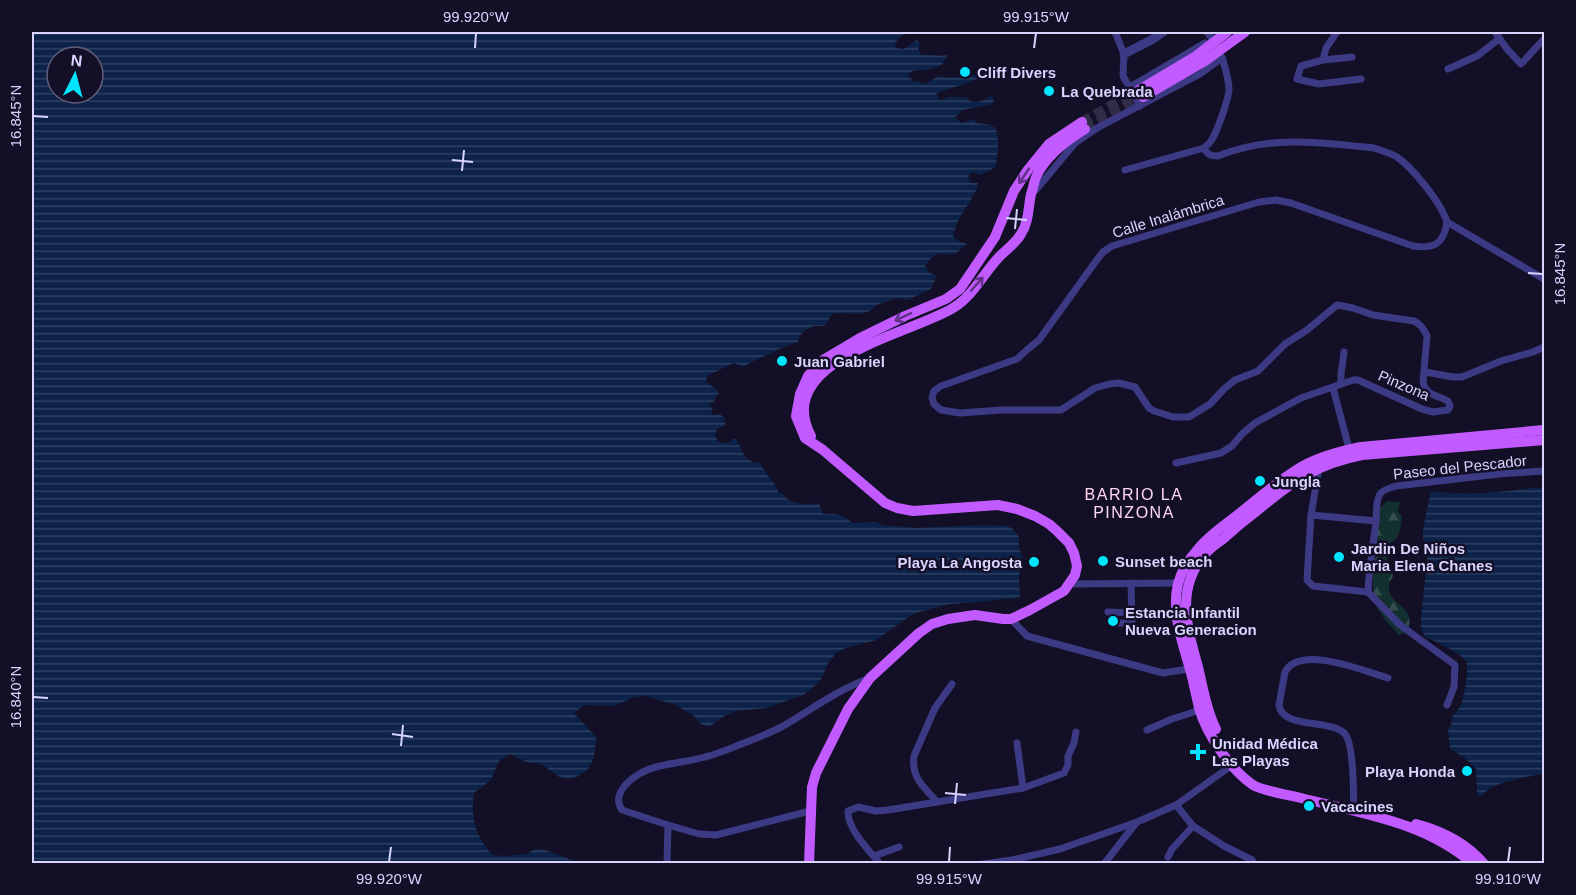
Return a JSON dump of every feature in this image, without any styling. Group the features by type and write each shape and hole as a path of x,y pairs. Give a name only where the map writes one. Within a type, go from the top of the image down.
{"main road":[{"path":"1215,44 1227,32"},
{"path":"1138,95 1215,44 1245,32"},
{"path":"809,864 810,811 816,773 848,709 870,678 932,624 975,615 1011,619 1064,591 1075,575 1077,566 1069,543 1049,524 1017,509 998,506 913,511 885,503 823,450 805,438 796,416 800,394 808,376 823,360 860,338 946,299 960,288 995,237 1014,192 1027,171 1049,144 1083,126 1059,147 1036,176 1028,219 1021,234 997,258 968,295 954,308 866,346 830,366 813,385 804,410 810,434 823,450"},
{"path":"1234,764 1214,725 1177,619 1178,583 1199,548 1213,534 1301,467 1316,465 1351,453 1361,447 1545,430"},
{"path":"1351,453 1545,440"},
{"path":"1316,465 1288,485 1206,553 1194,570 1185,600 1200,710 1227,760 1261,781 1270,786 1405,824 1443,842 1473,864"},
{"path":"1353,809 1437,830 1464,845 1484,864"},
{"path":"809,849 819,864"}],"street":[{"path":"1115,32 1124,54 1124,75 1138,95"},
{"path":"1124,54 1163,32"},
{"path":"1323,60 1326,48 1337,32"},
{"path":"1448,69 1477,56 1497,35 1521,64 1545,39"},
{"path":"1031,195 1075,143 1138,95 1200,74 1215,44"},
{"path":"1125,170 1204,148 1210,142 1216,132 1229,91 1227,72 1215,44"},
{"path":"1352,57 1323,60 1301,66 1297,79 1319,84 1361,79"},
{"path":"1204,148 1212,156 1271,142 1322,142 1374,148 1396,157 1407,165 1438,203 1448,222 1545,279"},
{"name":"Calle Inalámbrica","path":"1425,372 1424,356 1427,336 1419,323 1373,315 1337,305 1307,330 1285,344 1258,371 1235,380 1224,388 1210,404 1189,417 1168,417 1154,411 1149,408 1134,387 1119,383 1095,388 1061,410 960,413 940,410 933,404 932,398 934,391 941,386 997,367 1023,354 1039,340 1096,261 1112,246 1259,202 1276,200 1424,248 1432,247 1439,242 1448,222"},
{"path":"1425,372 1462,377 1545,347"},
{"path":"1341,384 1344,352"},
{"name":"Pinzona","path":"1176,463 1221,453 1232,446 1255,423 1301,399 1353,380 1358,380 1422,409 1433,412 1448,410 1450,406 1448,401 1427,392 1423,382 1425,372"},
{"path":"1333,388 1351,453"},
{"path":"1316,465 1307,580 1313,586 1368,592 1400,625 1455,664 1454,687 1447,705"},
{"name":"Paseo del Pescador","path":"1376,521 1378,499 1380,493 1386,489 1500,474 1545,471"},
{"path":"1311,515 1376,521 1369,566 1368,592"},
{"path":"1116,623 1132,623 1131,583"},
{"path":"1070,584 1178,583"},
{"path":"1108,612 1132,613"},
{"path":"1011,619 1027,636 1163,673 1194,667"},
{"path":"1353,809 1353,780 1348,739 1344,732 1333,727 1294,720 1282,714 1279,705 1285,672 1297,662 1306,659 1320,659 1388,678"},
{"path":"810,811 716,835 699,834 622,810 618,805 618,799 622,789 629,781 651,768 706,757 764,734 788,723 853,684 870,678"},
{"path":"937,802 915,777 914,756 935,708 952,684"},
{"path":"1147,730 1200,710"},
{"path":"880,864 858,837 849,822 848,811 858,807 876,811 888,810 1023,788 1064,772 1068,765 1068,756 1076,732"},
{"path":"1017,742 1023,788"},
{"path":"983,864 1060,849 1137,822 1176,805 1234,764"},
{"path":"1176,805 1193,826 1224,846 1252,860 1254,864"},
{"path":"1104,864 1137,822"},
{"path":"667,864 668,825"},
{"path":"1168,857 1172,849 1193,826"},
{"path":"874,856 899,847"}],"green space":[{"path":"1387,501 1400,502 1398,512 1402,516 1399,533 1388,545 1386,554 1393,576 1389,585 1390,594 1405,609 1409,619 1408,630 1399,635 1376,606 1373,587 1373,565 1377,553 1376,538 1380,508"}],"water":[{"path":"32,32 907,32 898,39 895,44 896,48 904,49 917,40 921,46 918,48 921,55 947,55 942,65 929,70 916,70 907,75 912,81 926,84 938,76 951,78 982,74 987,69 990,70 991,75 997,77 998,80 994,81 980,77 936,94 940,100 966,97 975,102 991,96 994,100 992,104 963,110 955,117 961,123 974,119 976,123 994,127 998,145 996,166 980,175 973,172 968,176 971,183 978,183 977,187 960,217 953,236 958,241 967,244 954,255 934,256 925,266 930,273 937,276 930,290 907,300 896,298 860,314 832,314 825,326 813,326 806,329 798,342 742,367 734,363 707,376 706,382 719,393 714,402 709,404 713,410 712,415 720,414 725,419 725,425 717,429 715,435 718,442 728,443 736,439 745,457 754,463 760,462 779,493 794,502 819,503 823,514 839,515 852,523 875,522 885,526 914,528 983,525 1008,526 1013,529 1019,537 1022,557 1019,577 1020,597 950,604 919,612 876,640 836,653 820,681 805,694 767,708 736,711 709,727 701,724 694,716 676,705 645,696 634,697 615,706 584,705 574,713 596,737 593,760 584,773 574,778 564,779 540,764 527,762 510,754 499,761 491,780 474,793 473,802 478,835 493,855 526,854 535,849 545,850 580,863 32,863"},
{"path":"1544,488 1544,774 1502,783 1479,796 1476,769 1464,757 1450,749 1448,729 1463,699 1467,674 1466,661 1453,651 1425,637 1421,628 1428,551 1428,545 1423,538 1424,525 1431,492 1480,493"}],"tunnel":[{"path":"1082,122 1139,90"},
{"path":"1085,129 1143,97"}],"place":[{"name":"Cliff Divers","path":"965,72"},
{"name":"La Quebrada","path":"1049,91"},
{"name":"Juan Gabriel","path":"782,361"},
{"name":"Jungla","path":"1260,481"},
{"name":"Jardin De Niños Maria Elena Chanes","path":"1339,557"},
{"name":"Sunset beach","path":"1103,561"},
{"name":"Playa La Angosta","path":"1034,562"},
{"name":"Estancia Infantil Nueva Generacion","path":"1113,621"},
{"name":"Unidad Médica Las Playas","path":"1198,752"},
{"name":"Playa Honda","path":"1467,771"},
{"name":"Vacacines","path":"1309,806"}],"district":[{"name":"BARRIO LA PINZONA","path":"1134,503"}]}
